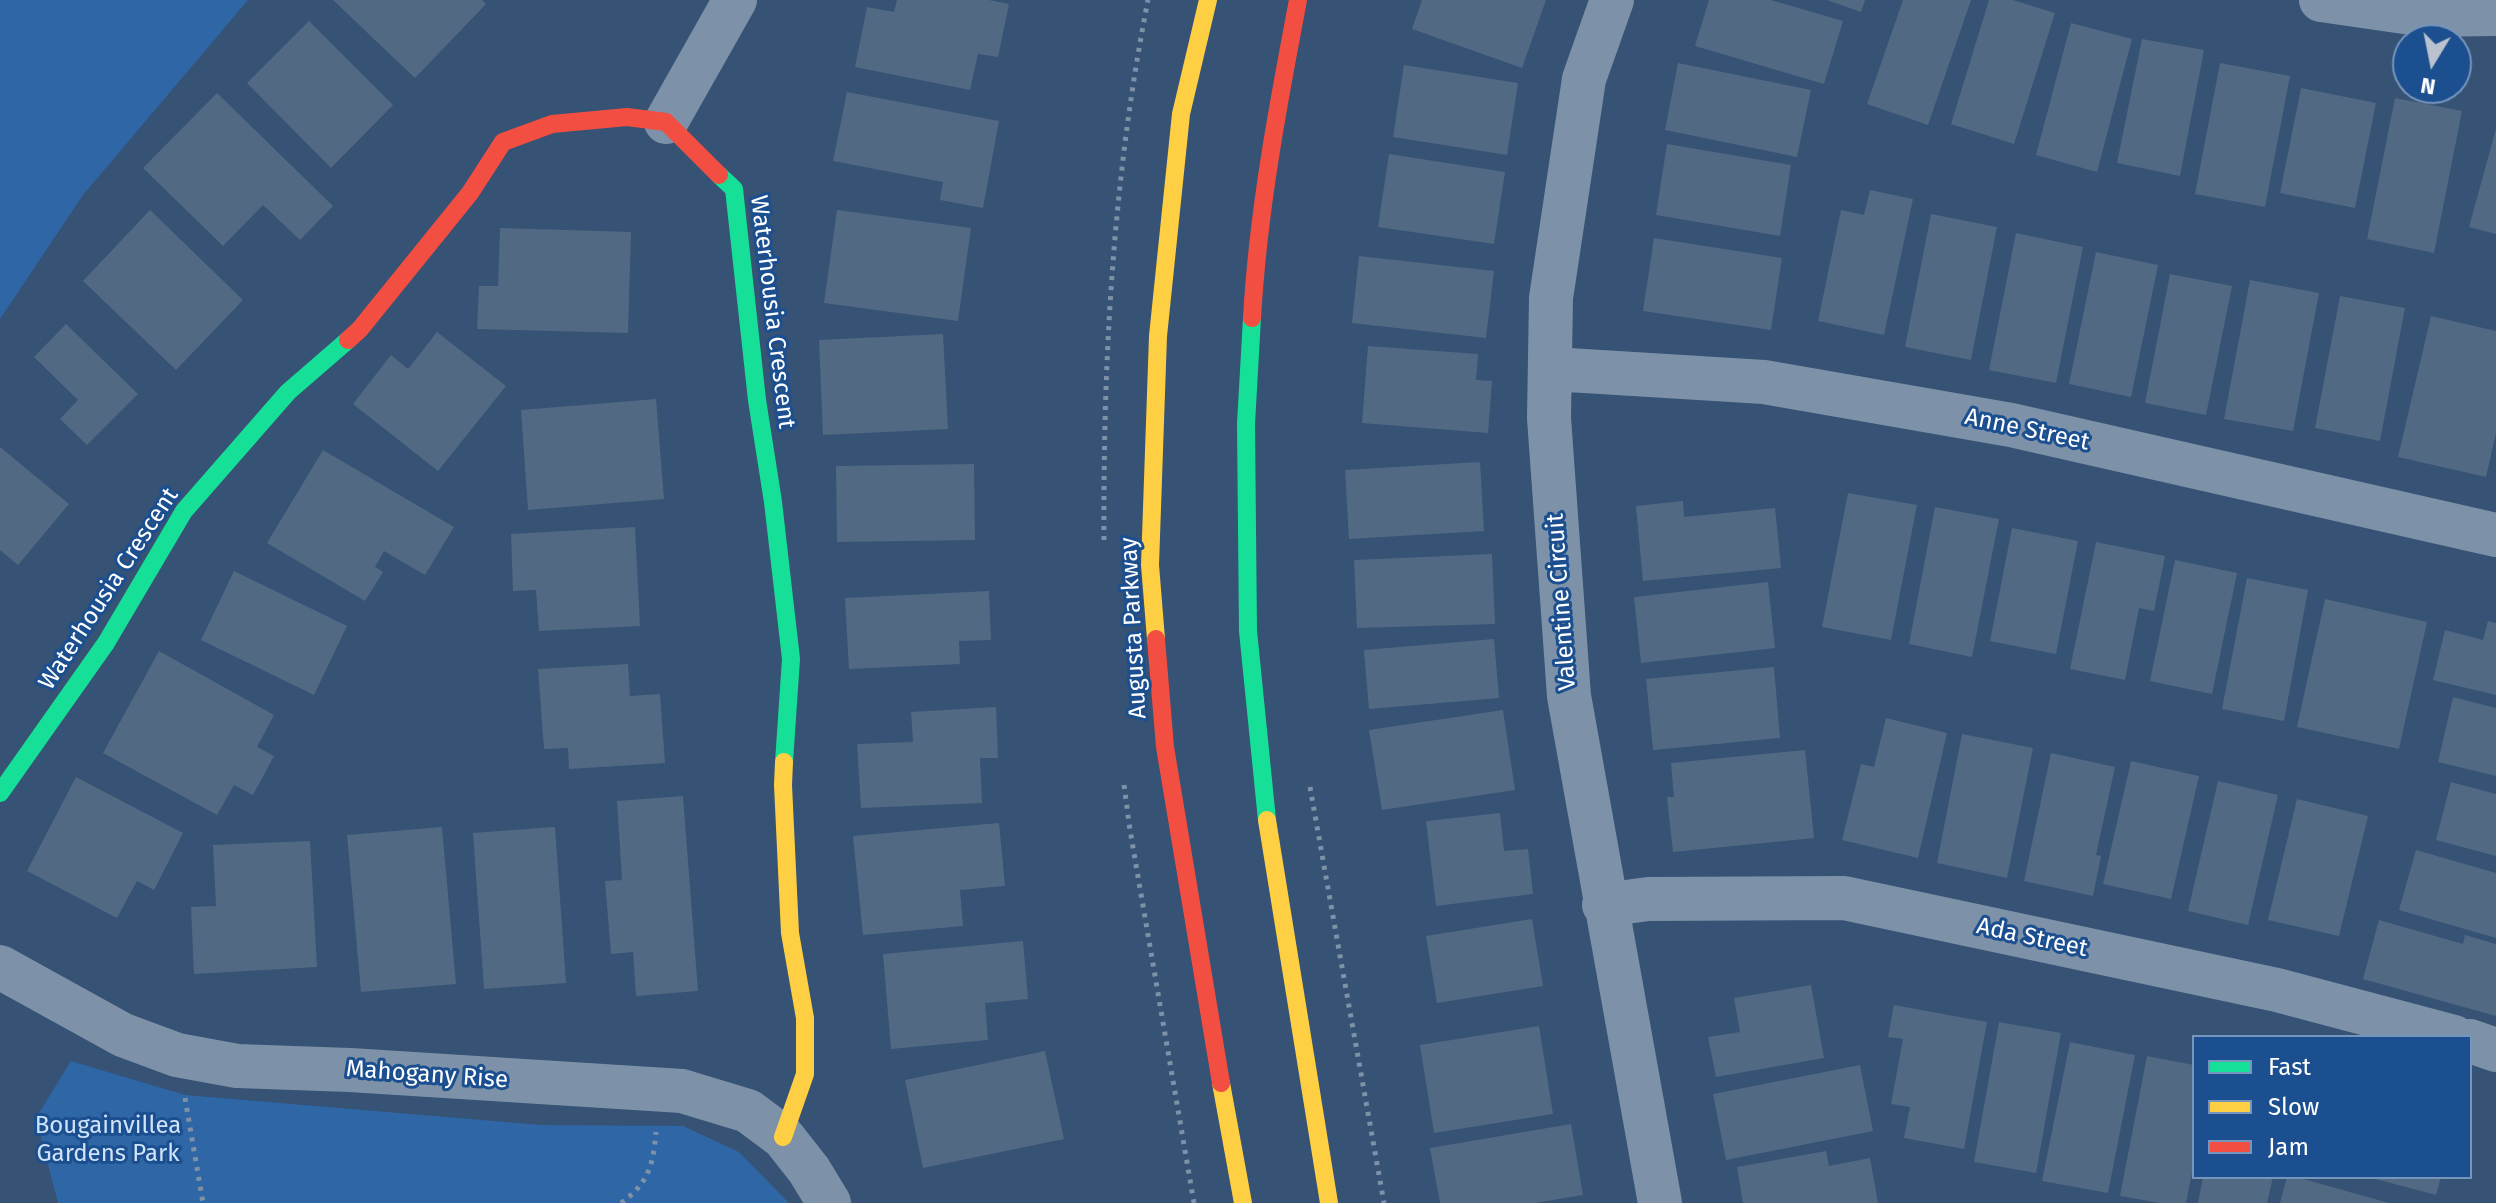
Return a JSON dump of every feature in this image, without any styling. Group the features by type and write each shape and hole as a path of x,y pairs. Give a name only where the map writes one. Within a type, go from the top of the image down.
{"main road":[{"name":"Augusta Parkway","path":"1208,0 1181,114 1158,336 1150,565 1165,747 1243,1203"},
{"path":"1298,0 1281,88 1255,260 1246,424 1248,631 1268,834 1329,1203"},
{"name":"Waterhousia Crescent","path":"0,793 106,643 184,511 288,392 360,329 460,205 503,142 552,124 627,117 666,122 734,189 757,400 773,502 791,659 783,785 790,933 805,1018 805,1074 783,1137"}],"street":[{"path":"666,122 735,0"},
{"name":"Valentine Circuit","path":"1612,0 1584,79 1551,298 1549,418 1569,696 1604,905 1660,1203"},
{"path":"2321,0 2425,15 2496,14"},
{"name":"Anne Street","path":"1552,369 1764,382 1995,422 2496,535"},
{"name":"Ada Street","path":"1604,905 1648,899 1844,898 2277,990 2446,1035"},
{"name":"Mahogany Rise","path":"0,967 123,1035 177,1055 237,1066 682,1091 748,1111 783,1137 809,1170 829,1203"},
{"path":"2472,1042 2496,1050"}],"path":[{"path":"1308,779 1384,1203"},
{"path":"177,1055 203,1203"},
{"path":"621,1203 637,1192 653,1164 660,1089"}],"green space":[{"path":"0,0 248,0 83,195 0,319"},
{"name":"Bougainvillea Gardens Park","path":"71,1061 185,1095 541,1125 683,1126 739,1152 789,1203 58,1203 36,1118"}],"building":[{"path":"333,0 482,0 486,4 415,78"},
{"path":"897,0 989,0 1009,4 998,57 978,54 970,90 855,67 867,7 894,12"},
{"path":"1422,0 1546,0 1522,68 1412,29"},
{"path":"1709,0 1771,0 1843,21 1824,84 1695,46"},
{"path":"1827,0 1865,0 1861,12"},
{"path":"1903,0 1971,0 1928,125 1867,104"},
{"path":"1989,0 2013,0 2055,13 2014,144 1951,124"},
{"path":"309,21 393,105 331,168 247,83"},
{"path":"2071,23 2132,39 2097,172 2036,155"},
{"path":"2142,39 2204,50 2180,176 2117,163"},
{"path":"1678,63 1811,90 1797,157 1665,130"},
{"path":"2220,63 2290,76 2265,207 2195,194"},
{"path":"1404,65 1518,83 1507,155 1393,137"},
{"path":"2301,88 2376,103 2355,208 2280,193"},
{"path":"847,92 999,121 983,208 940,200 943,182 833,161"},
{"path":"217,93 333,206 300,240 263,205 223,246 143,168"},
{"path":"2394,104 2426,104 2462,111 2434,253 2367,239"},
{"path":"2496,129 2496,234 2469,227"},
{"path":"1667,144 1791,165 1780,236 1656,215"},
{"path":"1389,154 1505,172 1494,244 1378,227"},
{"path":"1870,190 1913,199 1884,335 1818,321 1841,210 1864,215"},
{"path":"150,210 243,300 176,370 83,281"},
{"path":"837,210 971,228 958,321 824,303"},
{"path":"1931,214 1997,227 1971,360 1905,347"},
{"path":"500,228 631,232 628,333 477,329 479,286 498,286"},
{"path":"2016,233 2083,247 2056,383 1989,370"},
{"path":"1654,238 1782,258 1771,330 1643,311"},
{"path":"2096,252 2158,265 2131,397 2069,384"},
{"path":"1359,256 1494,271 1486,338 1352,323"},
{"path":"2170,274 2232,286 2206,415 2145,403"},
{"path":"2250,280 2319,293 2293,431 2224,419"},
{"path":"2340,296 2405,308 2380,441 2315,428"},
{"path":"2431,316 2496,331 2496,433 2486,477 2398,457"},
{"path":"66,324 138,394 87,445 60,419 78,400 34,357"},
{"path":"437,332 506,386 438,471 353,404 391,355 408,369"},
{"path":"943,334 948,429 823,435 819,340"},
{"path":"1368,346 1478,354 1476,380 1492,381 1488,433 1362,423"},
{"path":"656,399 664,499 528,510 521,410"},
{"path":"0,447 69,504 18,565 0,550"},
{"path":"323,450 454,527 425,575 384,551 375,567 383,572 365,601 267,543"},
{"path":"1480,462 1484,531 1349,539 1345,470"},
{"path":"974,464 975,540 837,542 836,466"},
{"path":"1848,493 1917,505 1891,640 1822,627"},
{"path":"1683,501 1684,517 1775,508 1781,568 1643,581 1636,506"},
{"path":"1935,507 1999,519 1972,657 1909,644"},
{"path":"635,527 640,626 539,631 536,590 513,591 511,534"},
{"path":"2012,528 2078,541 2056,654 1990,641"},
{"path":"2096,542 2165,556 2154,611 2139,608 2125,680 2070,669"},
{"path":"1492,554 1495,624 1357,628 1354,560"},
{"path":"2175,560 2237,573 2212,694 2150,681"},
{"path":"234,571 347,626 314,695 201,640"},
{"path":"2247,578 2308,590 2284,721 2222,709"},
{"path":"1768,582 1775,648 1641,663 1634,597"},
{"path":"989,591 991,640 959,641 960,664 849,669 845,598"},
{"path":"2325,599 2427,622 2399,749 2297,727"},
{"path":"2488,621 2496,623 2496,695 2433,680 2445,630 2483,640"},
{"path":"1494,639 1499,698 1369,709 1364,650"},
{"path":"159,651 274,715 257,747 274,756 253,795 234,785 217,815 103,753"},
{"path":"628,664 630,696 660,694 665,763 569,769 568,748 544,749 538,669"},
{"path":"1774,667 1780,738 1653,750 1646,679"},
{"path":"2453,697 2496,708 2496,776 2438,762"},
{"path":"996,707 998,758 980,758 982,803 861,808 857,744 913,742 911,712"},
{"path":"1503,710 1515,790 1382,810 1369,730"},
{"path":"1886,718 1947,733 1918,858 1842,840 1861,764 1874,767"},
{"path":"1962,734 2033,748 2007,878 1937,863"},
{"path":"1805,750 1814,838 1673,852 1667,797 1674,797 1671,763"},
{"path":"2051,753 2115,767 2096,855 2101,856 2093,896 2024,881"},
{"path":"2131,761 2199,776 2171,899 2103,884"},
{"path":"76,777 183,833 154,890 137,881 117,918 27,871"},
{"path":"2218,781 2278,795 2248,925 2188,911"},
{"path":"2451,782 2496,794 2496,856 2436,840"},
{"path":"683,796 698,991 636,996 633,952 611,954 605,881 622,880 617,801"},
{"path":"2297,799 2368,816 2339,936 2268,920"},
{"path":"1500,813 1504,851 1528,849 1533,894 1436,906 1426,821"},
{"path":"999,823 1005,886 960,890 963,926 863,935 853,836"},
{"path":"442,827 456,984 361,992 347,835"},
{"path":"555,827 566,983 484,989 473,833"},
{"path":"310,841 317,967 194,974 191,907 216,906 213,845"},
{"path":"2416,850 2496,873 2496,938 2399,910"},
{"path":"1532,919 1543,986 1437,1003 1426,936"},
{"path":"2379,920 2463,944 2465,935 2496,944 2496,1016 2363,979"},
{"path":"1023,941 1028,999 985,1003 988,1040 891,1049 883,954"},
{"path":"1811,985 1824,1058 1716,1077 1708,1037 1740,1032 1734,998"},
{"path":"1894,1005 1987,1022 1964,1149 1904,1138 1910,1107 1891,1104 1903,1039 1888,1037"},
{"path":"1999,1022 2061,1033 2036,1173 1974,1162"},
{"path":"1539,1026 1553,1114 1434,1133 1420,1045"},
{"path":"2070,1042 2135,1055 2108,1193 2042,1181"},
{"path":"1045,1051 1064,1139 923,1168 905,1080"},
{"path":"2147,1056 2192,1065 2192,1173 2186,1203 2160,1203 2120,1196"},
{"path":"1860,1065 1873,1131 1726,1160 1713,1094"},
{"path":"1571,1124 1583,1195 1535,1203 1440,1203 1430,1148"},
{"path":"1826,1151 1829,1166 1870,1158 1878,1203 1743,1203 1737,1167"},
{"path":"2203,1179 2273,1179 2267,1203 2198,1203"},
{"path":"2286,1179 2303,1179 2389,1203 2280,1203"},
{"path":"2376,1179 2440,1179 2436,1195"}],"traffic: fast":[{"path":"719,175 734,189 757,400 773,502 791,659 784,762"},
{"path":"1252,318 1246,424 1248,631 1267,820"},
{"path":"0,793 106,643 184,511 288,392 348,340"}],"traffic: slow":[{"path":"1156,639 1150,565 1158,336 1181,114 1208,0"},
{"path":"783,1137 805,1074 805,1018 790,933 784,762"},
{"path":"1267,820 1329,1203"},
{"path":"1221,1083 1243,1203"}],"traffic: jam":[{"path":"1252,318 1264,198 1298,0"},
{"path":"348,340 470,193 503,142 552,124 627,117 666,122 719,175"},
{"path":"1156,639 1165,747 1221,1083"}]}
